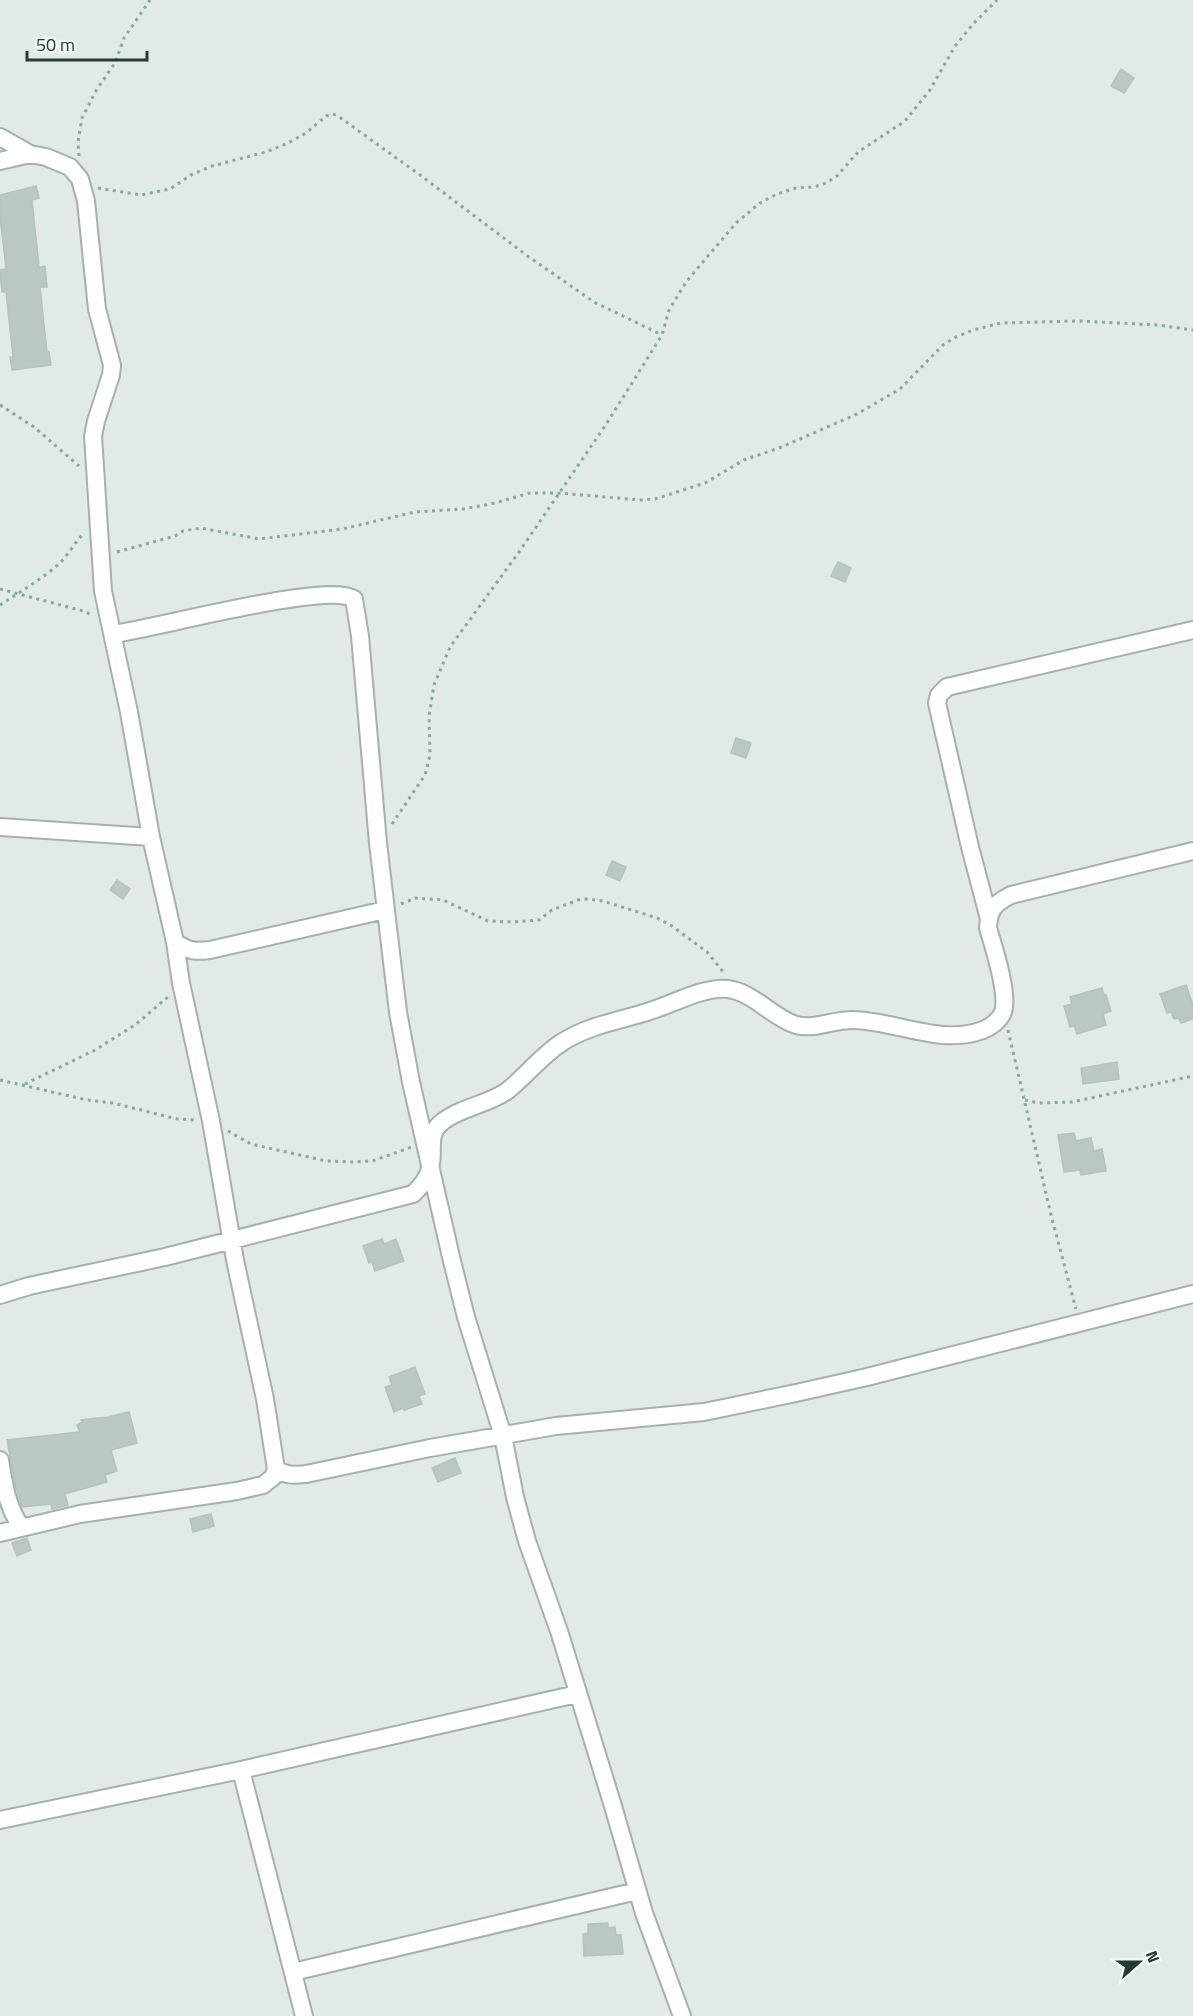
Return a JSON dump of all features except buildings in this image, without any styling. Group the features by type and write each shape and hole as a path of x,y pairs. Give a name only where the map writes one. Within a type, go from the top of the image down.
{"street":[{"path":"0,137 30,154 70,167 81,183 86,201 97,309 112,365 93,436 103,591 129,712 151,837 211,1121 232,1240 265,1399 276,1469 273,1477 263,1485 237,1491 80,1514 0,1533"},
{"path":"0,161 30,154"},
{"path":"113,634 296,598 341,594 352,597 355,602 385,910 399,1012 430,1168 458,1286 503,1436 515,1497 527,1541 559,1631 644,1913 682,2016"},
{"path":"989,919 940,714 939,695 947,687 1193,630"},
{"path":"0,826 151,837"},
{"path":"0,1296 29,1286 127,1266 412,1194 422,1185 430,1168 432,1136 440,1124 451,1115 506,1092 546,1054 573,1035 692,996 727,989 740,992 757,1001 770,1012 797,1025 809,1026 851,1019 941,1034 959,1035 983,1030 995,1024 1003,1014 1005,1002 988,928 994,904 1011,895 1193,851"},
{"path":"175,942 195,952 210,950 385,910"},
{"path":"276,1469 283,1474 306,1474 556,1425 704,1412 857,1379 1193,1294"},
{"path":"0,1460 7,1502 21,1527"},
{"path":"0,1820 241,1770 577,1694"},
{"path":"241,1770 304,2016"},
{"path":"293,1972 637,1891"}],"path":[{"path":"150,0 124,38 116,63 97,89 82,118 78,142 81,183 141,195 170,189 191,175 212,166 266,152 288,143 306,133 326,116 333,114 420,175 529,258 594,302 662,335"},
{"path":"378,843 425,775 430,755 429,716 434,685 450,647 605,426 662,335 669,310 686,282 736,223 760,203 777,194 796,188 814,187 837,176 858,152 905,121 930,90 956,46 974,23 997,0"},
{"path":"101,558 201,528 259,539 342,530 415,513 491,504 530,493 655,499 705,483 744,460 789,443 879,402 900,389 943,345 973,330 1001,323 1078,321 1158,325 1193,330"},
{"path":"0,405 34,427 95,482"},
{"path":"0,605 62,561 75,542 99,516"},
{"path":"0,589 83,611 98,618 113,634"},
{"path":"385,910 415,898 443,900 488,921 511,922 539,920 552,910 578,900 603,902 630,909 672,926 708,952 740,992"},
{"path":"23,1084 95,1050 135,1025 175,990"},
{"path":"1003,1014 1051,1215 1080,1323"},
{"path":"1025,1100 1045,1103 1072,1102 1193,1076"},
{"path":"0,1080 87,1100 113,1103 177,1119 211,1121 251,1144 326,1161 372,1161 425,1144"}]}
